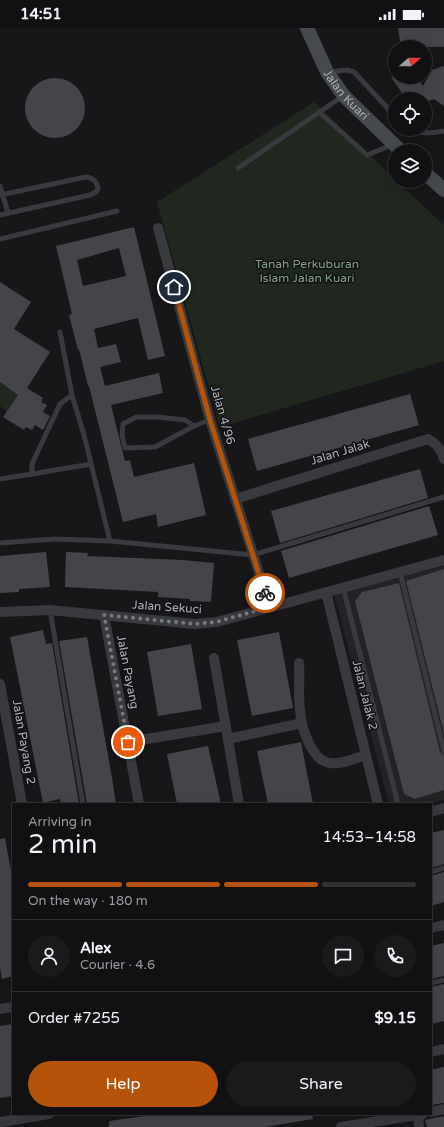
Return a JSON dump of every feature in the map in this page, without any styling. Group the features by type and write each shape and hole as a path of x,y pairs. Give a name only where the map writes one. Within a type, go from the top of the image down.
{"street":[{"name":"Jalan Kuari","path":"307,28 327,72 344,96 393,144"},
{"path":"432,179 444,190"},
{"name":"Jalan 4/96","path":"158,228 210,420 270,607"},
{"name":"Jalan Jalak","path":"235,499 428,439 436,444 442,452 444,458"},
{"name":"Jalan Sekuci","path":"0,612 50,610 195,624 216,622 444,560"},
{"name":"Jalan Jalak 2","path":"326,592 378,803"},
{"name":"Jalan Payang","path":"104,615 139,803"},
{"path":"214,658 239,803"},
{"path":"299,663 300,711 302,723 311,747 322,761 334,764 366,755"},
{"name":"Jalan Payang 2","path":"0,684 22,803"},
{"path":"228,739 302,723"},
{"path":"128,742 226,726"},
{"path":"432,812 444,808"},
{"path":"432,928 444,925"},
{"path":"0,1009 12,1007"},
{"path":"432,1052 444,1049"},
{"path":"432,1112 444,1109"},
{"path":"0,1122 43,1115"},
{"path":"341,1127 421,1115 419,1127"}],"lane":[{"path":"327,72 347,70 354,72 388,108"},
{"path":"238,168 344,96"},
{"path":"319,112 367,155 388,150"},
{"path":"432,133 444,131"},
{"path":"0,215 90,195 98,189 94,180 86,177 1,195"},
{"path":"0,186 1,195 8,213"},
{"path":"0,239 117,211"},
{"path":"60,332 72,395 84,435 110,541"},
{"path":"32,474 32,464 60,404 72,395"},
{"path":"194,426 185,420 157,417 136,417 122,424 122,435 125,448 155,447 194,426 210,420"},
{"path":"0,479 91,464"},
{"path":"0,543 55,539 110,541 253,555 444,497"},
{"path":"400,572 444,751"},
{"path":"344,587 398,803"},
{"path":"50,610 84,803"},
{"path":"432,872 444,868"},
{"path":"432,983 444,980"}],"shaded area":[{"path":"444,566 444,800 432,803 389,803 334,594"}],"green space":[{"name":"Tanah Perkuburan Islam Jalan Kuari","path":"314,102 388,172 388,188 404,188 444,225 444,361 220,427 157,202"},
{"path":"0,382 18,395 7,411 0,406"}],"building":[{"path":"398,28 444,28 444,47 432,47 432,40 400,40"},
{"path":"444,66 444,106 434,99 432,100 432,92 401,92 396,84 421,84 423,86 424,84 432,84 432,70"},
{"path":"49,78 61,78 77,86 83,96 85,108 83,120 77,130 61,138 49,138 33,130 25,114 25,102 33,86"},
{"path":"134,227 165,356 148,360 138,318 94,329 98,348 116,344 121,362 100,367 105,386 159,373 163,393 111,405 125,461 130,460 134,477 194,463 206,515 158,527 156,514 123,522 89,386 69,315 72,314 56,246","holes":["119,248 126,276 83,286 77,260"]},
{"path":"0,282 31,302 14,329 50,352 27,388 43,398 41,402 47,405 43,412 50,416 43,430 35,425 32,430 26,427 24,430 3,417 18,395 0,382"},
{"path":"410,394 419,425 257,471 248,439"},
{"path":"420,469 428,498 280,543 271,511"},
{"path":"429,506 438,535 289,578 281,551"},
{"path":"46,552 50,587 19,589 19,592 0,593 0,556"},
{"path":"66,552 88,553 87,556 183,560 214,563 211,602 158,597 158,592 65,587"},
{"path":"444,569 444,734 406,581"},
{"path":"399,583 440,752 444,755 444,790 415,799 404,794 355,601 362,592"},
{"path":"43,630 46,644 52,643 79,803 61,803 60,799 43,803 10,637"},
{"path":"279,632 293,708 252,716 237,640"},
{"path":"87,637 116,803 87,803 59,641"},
{"path":"191,644 202,709 158,716 147,652"},
{"path":"301,742 313,803 268,803 257,751"},
{"path":"208,746 221,803 177,803 167,754"},
{"path":"444,830 444,864 432,868 432,833"},
{"path":"5,838 12,876 12,976 2,979 0,967 0,839"},
{"path":"444,872 444,902 432,906 432,876"},
{"path":"444,943 444,976 432,979 432,946"},
{"path":"444,984 444,1021 432,1024 432,987"},
{"path":"12,1024 12,1096 0,1098 0,1026"},
{"path":"444,1067 444,1103 432,1105 432,1070"},
{"path":"152,1115 312,1115 313,1119 265,1127 109,1127 109,1121"},
{"path":"444,1116 444,1127 427,1127 425,1120"}],"way so far":[{"path":"128,742 104,615 195,624 216,622 270,607 265,593"}],"route":[{"path":"174,287 210,420 265,593"}]}
